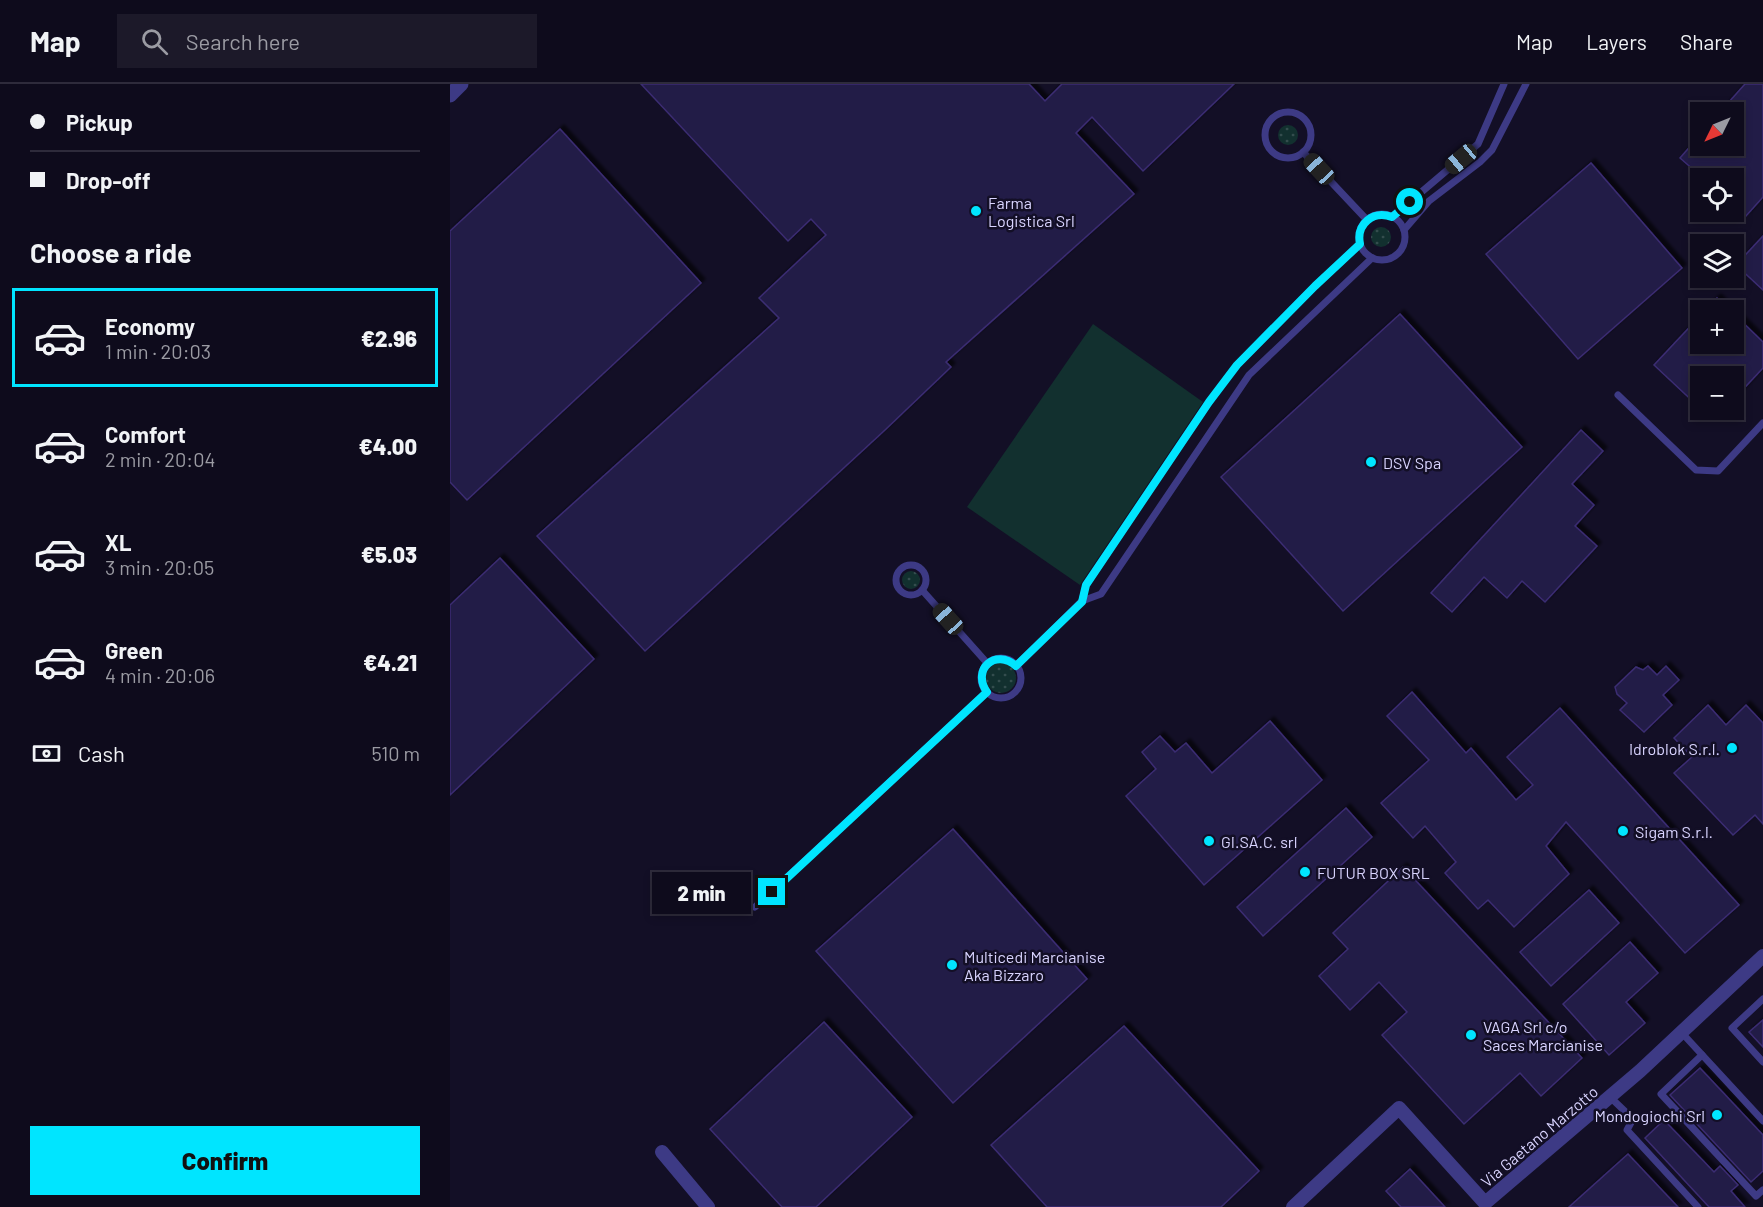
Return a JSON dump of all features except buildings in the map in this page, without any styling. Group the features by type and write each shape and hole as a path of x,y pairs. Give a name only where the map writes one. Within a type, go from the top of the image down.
{"street":[{"path":"450,95 461,84"},
{"name":"Via Gaetano Marzotto","path":"1293,1207 1399,1108 1485,1203 1610,1097 1763,956"},
{"path":"662,1152 708,1207"}],"lane":[{"path":"1392,217 1479,144 1504,84"},
{"path":"1404,230 1429,201 1492,150 1526,84"},
{"path":"1281,113 1296,113 1308,123 1311,138 1303,152 1290,158 1276,154 1271,149 1266,136 1269,123 1274,117 1281,113"},
{"path":"1303,152 1367,220"},
{"path":"1379,215 1392,217 1404,230 1403,246 1394,257 1379,260 1372,258 1366,254 1360,244 1360,231 1367,220 1379,215"},
{"path":"1082,602 1086,585 1209,402 1237,365 1360,244"},
{"path":"1016,666 1082,602 1101,594 1249,375 1372,258"},
{"path":"1618,396 1696,470 1718,471 1763,423"},
{"path":"906,565 915,565 923,571 926,581 921,590 908,594 899,589 896,576 906,565"},
{"path":"921,590 988,664"},
{"path":"1005,659 1016,666 1021,679 1016,691 1004,698 998,698 983,687 982,674 993,660 1005,659"},
{"path":"755,907 987,692"},
{"path":"1763,999 1732,1028 1763,1062"},
{"path":"1682,1033 1763,1121"},
{"path":"1702,1055 1661,1094 1756,1196 1763,1190"},
{"path":"1610,1097 1633,1119 1627,1130 1698,1207"}],"green space":[{"path":"1284,125 1292,125 1298,131 1298,139 1292,145 1284,145 1278,139 1278,131"},
{"path":"1377,227 1385,227 1391,233 1391,241 1385,247 1377,247 1371,241 1371,233"},
{"path":"1093,324 1203,402 1080,585 967,507"},
{"path":"911,571 919,576 920,580 915,588 911,589 903,584 902,580 907,572"},
{"path":"1001,663 1007,664 1015,672 1015,684 1007,692 1001,693 995,692 987,684 986,678 987,672 995,664"}],"place":[{"name":"Farma Logistica Srl","path":"976,211"},
{"name":"DSV Spa","path":"1371,462"},
{"name":"Idroblok S.r.l.","path":"1732,748"},
{"name":"Sigam S.r.l.","path":"1623,831"},
{"name":"GI.SA.C. srl","path":"1209,841"},
{"name":"FUTUR BOX SRL","path":"1305,872"},
{"name":"Multicedi Marcianise Aka Bizzaro","path":"952,965"},
{"name":"VAGA Srl c/o Saces Marcianise","path":"1471,1035"},
{"name":"Mondogiochi Srl","path":"1717,1115"}],"route":[{"path":"772,892 987,692 981,681 988,664 993,660 1005,659 1016,666 1082,602 1086,585 1209,402 1237,365 1360,244 1360,231 1367,220 1379,215 1392,217 1410,202"}]}
